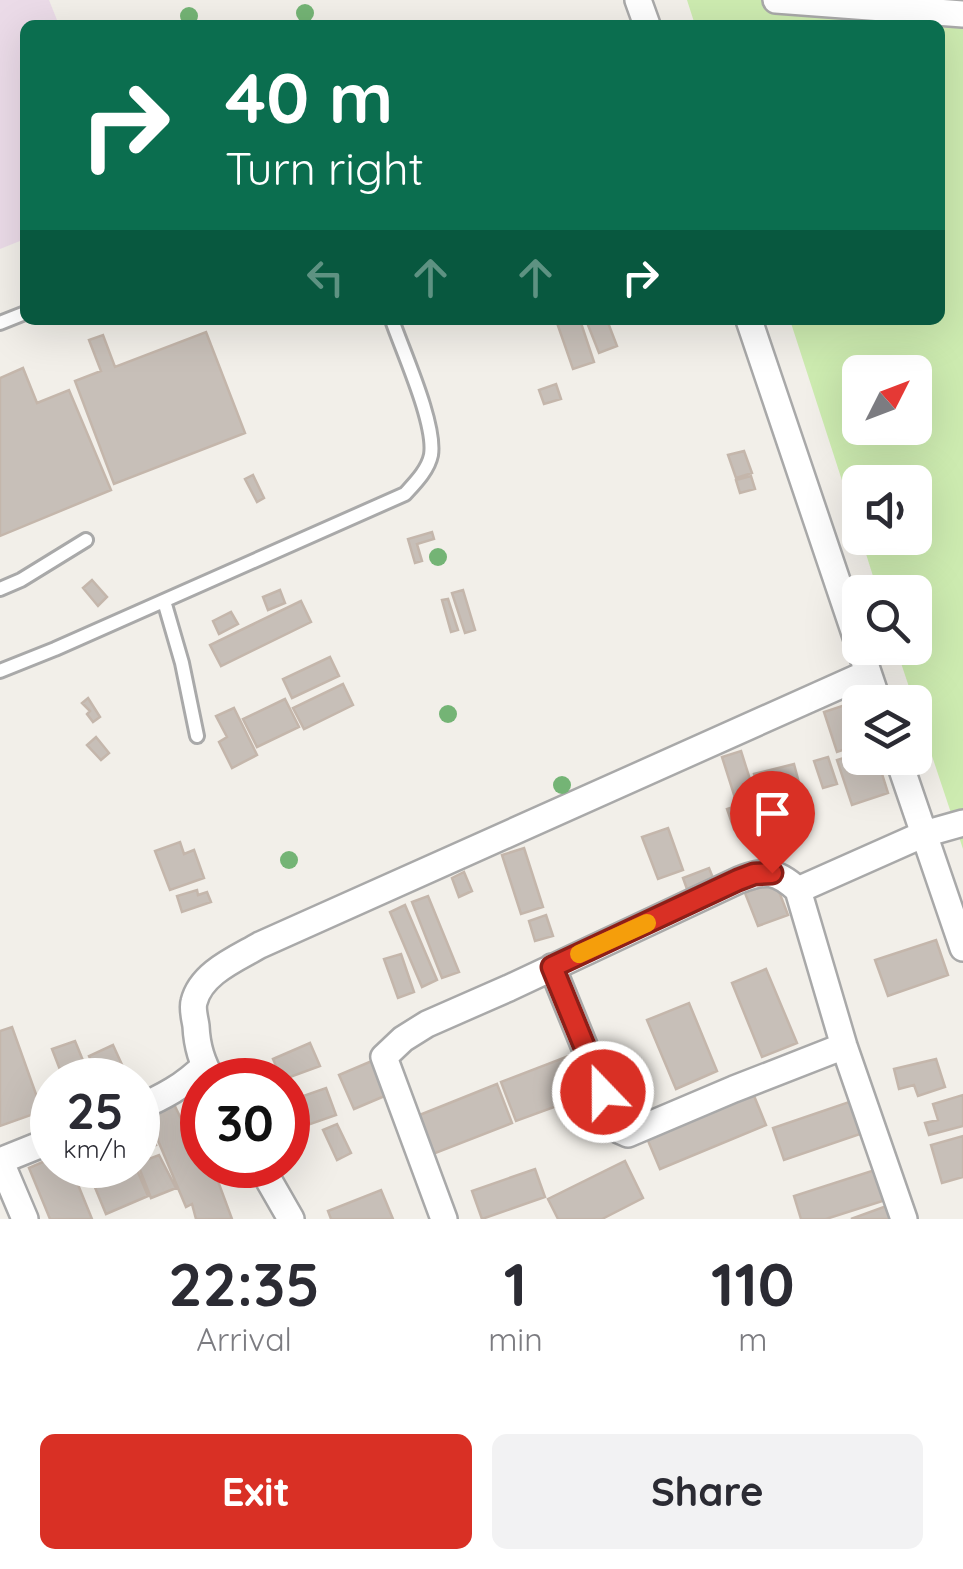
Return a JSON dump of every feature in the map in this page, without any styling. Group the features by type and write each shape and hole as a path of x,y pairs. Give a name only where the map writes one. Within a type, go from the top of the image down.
{"street":[{"path":"776,0 963,14"},
{"path":"750,325 872,685"},
{"path":"202,1058 194,1004 203,983 260,945 868,673"},
{"path":"904,775 963,948"},
{"path":"798,890 924,834 963,823"},
{"path":"444,1219 384,1057 427,1024 754,874 772,873 798,890 844,1046 904,1219"},
{"path":"552,967 616,1124 628,1134 844,1046"},
{"path":"25,1219 0,1160 30,1148"},
{"path":"273,1188 291,1219"}],"lane":[{"path":"0,672 405,494 420,479 431,456 428,420 394,325"},
{"path":"0,589 86,540"},
{"path":"164,600 198,736"}],"shaded area":[{"path":"0,0 49,0 57,20 20,20 20,241 0,249"}],"green space":[{"path":"687,0 963,0 963,849 932,756 932,685 908,685 902,665 932,665 932,575 873,575 866,555 932,555 932,465 842,465 842,480 792,325 945,325 945,20 693,20"}],"building":[{"path":"558,325 582,325 594,362 573,369"},
{"path":"588,325 609,325 617,346 599,353"},
{"path":"206,332 245,433 114,484 75,381 101,371 89,340 103,335 115,367"},
{"path":"23,368 37,403 69,390 111,490 0,536 0,378"},
{"path":"556,384 561,399 544,404 539,390"},
{"path":"744,451 752,473 736,478 728,455"},
{"path":"253,475 264,498 257,502 245,479"},
{"path":"751,476 755,489 740,493 736,480"},
{"path":"432,532 434,539 417,544 422,561 415,563 408,539"},
{"path":"92,580 107,597 98,606 83,588"},
{"path":"280,590 285,603 268,610 263,597"},
{"path":"463,590 475,630 465,633 452,593"},
{"path":"448,599 458,630 451,632 442,600"},
{"path":"301,601 311,622 221,666 210,645"},
{"path":"231,612 238,624 219,634 213,621"},
{"path":"330,657 339,676 292,698 283,679"},
{"path":"343,684 353,705 304,729 293,708"},
{"path":"88,698 100,717 93,722 82,703"},
{"path":"285,699 299,727 257,747 243,719"},
{"path":"842,706 842,750 837,752 824,712"},
{"path":"234,708 257,755 232,768 219,742 227,737 216,716"},
{"path":"96,737 109,753 101,760 87,745"},
{"path":"741,751 754,792 735,798 722,757"},
{"path":"828,757 837,784 823,788 814,761"},
{"path":"794,764 804,802 764,812 754,774"},
{"path":"842,775 882,775 888,793 852,805"},
{"path":"754,800 761,821 734,829 727,809"},
{"path":"668,828 683,870 658,879 642,837"},
{"path":"180,842 184,854 194,850 204,878 170,890 155,851"},
{"path":"524,848 543,907 521,914 502,855"},
{"path":"709,868 713,878 687,889 683,878"},
{"path":"464,872 472,891 459,897 452,878"},
{"path":"775,881 788,915 758,926 745,893"},
{"path":"197,890 198,895 207,892 211,902 182,912 177,896"},
{"path":"428,896 459,972 442,978 412,902"},
{"path":"405,905 437,980 422,987 390,912"},
{"path":"546,915 553,936 535,941 529,921"},
{"path":"936,940 948,975 888,996 875,960"},
{"path":"401,954 414,992 398,998 384,959"},
{"path":"766,969 797,1043 762,1057 732,983"},
{"path":"689,1003 717,1071 676,1089 647,1020"},
{"path":"12,1027 30,1077 30,1115 0,1126 0,1031"},
{"path":"75,1041 82,1058 55,1058 52,1049"},
{"path":"310,1043 320,1066 310,1070 310,1058 275,1058"},
{"path":"113,1045 119,1058 90,1058"},
{"path":"571,1055 587,1095 516,1121 501,1082"},
{"path":"936,1059 945,1087 918,1096 914,1085 899,1089 894,1069"},
{"path":"372,1061 387,1095 354,1109 339,1075"},
{"path":"497,1084 512,1123 433,1154 417,1116"},
{"path":"326,1088 336,1115 310,1124 310,1094"},
{"path":"752,1091 766,1125 660,1169 646,1136"},
{"path":"963,1095 963,1126 929,1135 925,1123 938,1120 933,1104"},
{"path":"171,1098 180,1117 180,1188 221,1188 232,1219 196,1219 192,1204 186,1207 160,1145 160,1104"},
{"path":"855,1100 866,1132 784,1160 773,1128"},
{"path":"337,1124 351,1153 337,1160 323,1130"},
{"path":"963,1136 963,1177 942,1183 931,1145"},
{"path":"160,1157 176,1188 151,1198 147,1188 160,1188"},
{"path":"625,1161 643,1198 602,1219 558,1219 548,1199"},
{"path":"881,1168 892,1198 826,1219 801,1219 794,1196"},
{"path":"535,1169 545,1197 482,1219 472,1191"},
{"path":"37,1188 79,1188 92,1219 50,1219"},
{"path":"95,1188 145,1188 148,1196 106,1214"},
{"path":"381,1190 393,1219 331,1219 328,1211"},
{"path":"889,1205 894,1219 851,1219"}],"slow traffic":[{"path":"579,954 647,923"}],"route":[{"path":"603,1092 552,967 738,880 772,873"}]}
